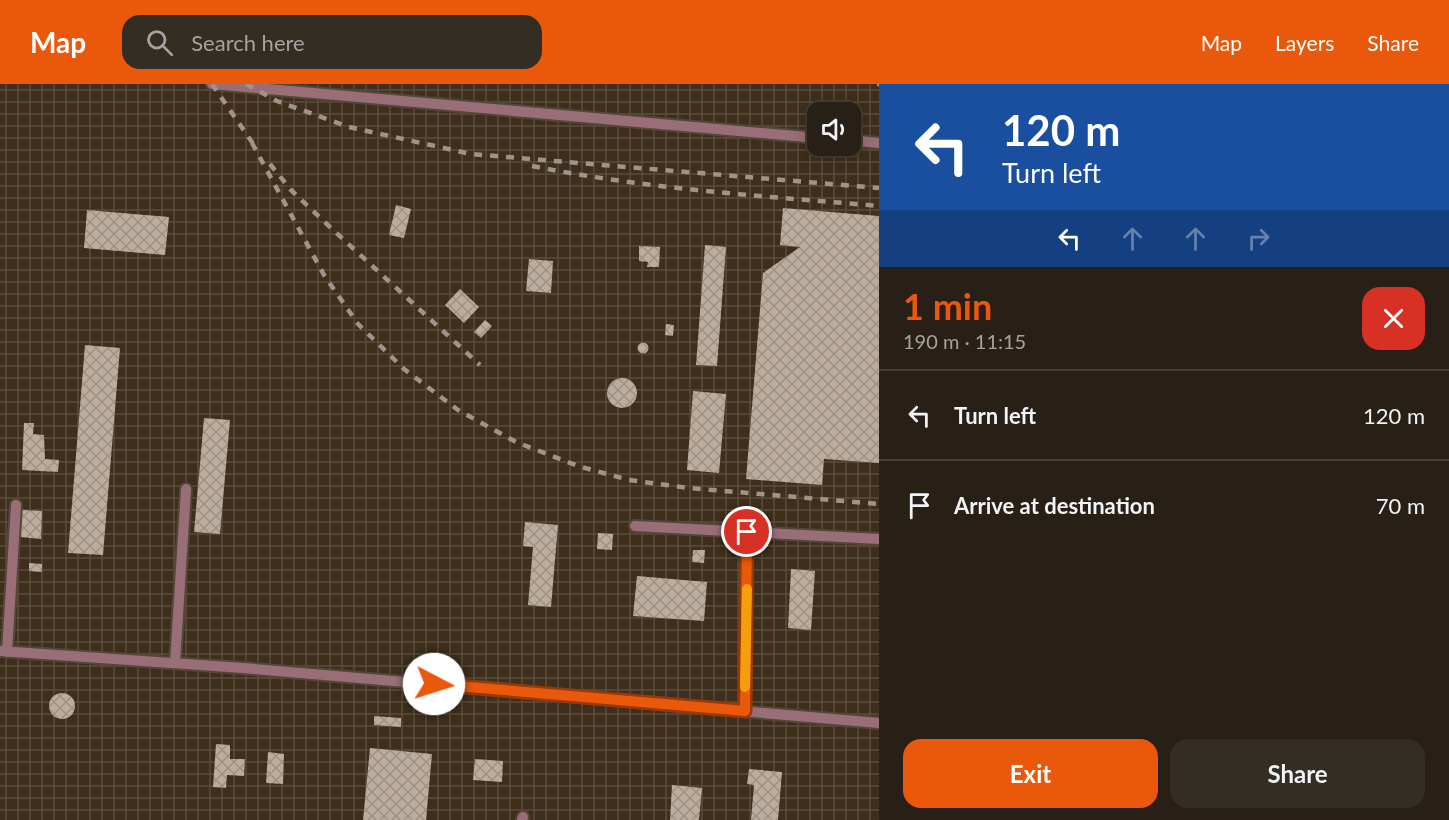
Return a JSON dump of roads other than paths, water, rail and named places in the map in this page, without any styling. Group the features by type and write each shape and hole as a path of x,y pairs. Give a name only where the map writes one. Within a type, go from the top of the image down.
{"lane":[{"path":"212,84 807,137"},
{"path":"861,141 879,143"},
{"path":"175,663 186,489"},
{"path":"16,505 3,652 175,663 879,723"},
{"path":"635,526 879,539"},
{"path":"745,711 747,532"}],"railway":[{"path":"212,84 256,148"},
{"path":"246,84 277,101 349,127 471,154 879,188"},
{"path":"252,143 324,275 358,324 404,369 458,410 516,442 578,466 629,480 689,488 879,504"},
{"path":"270,164 291,190 480,365"},
{"path":"532,166 618,181 879,206"}]}
